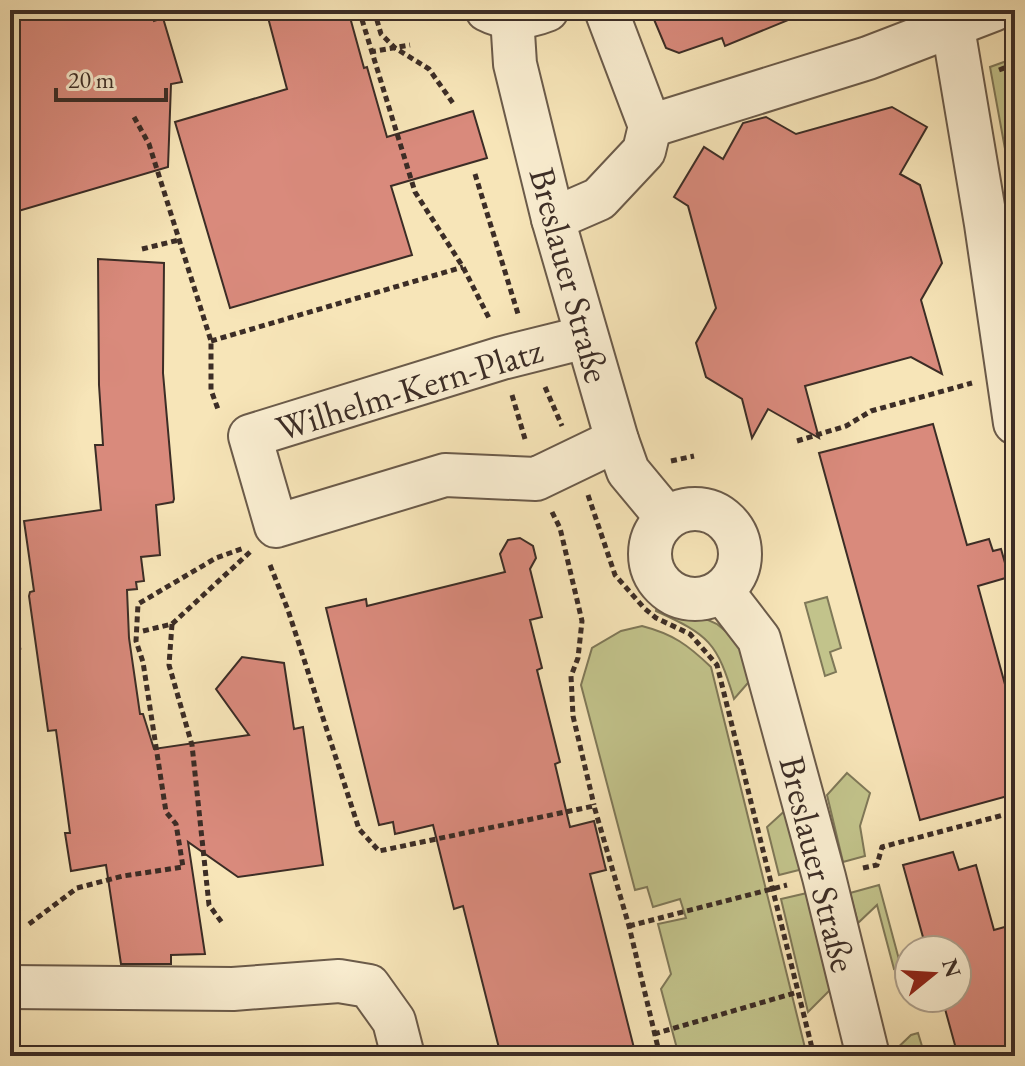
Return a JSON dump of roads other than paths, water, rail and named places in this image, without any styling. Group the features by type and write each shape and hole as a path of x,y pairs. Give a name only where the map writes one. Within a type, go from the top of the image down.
{"street":[{"path":"553,219 587,206 610,189 644,151 650,126 606,10"},
{"path":"650,126 868,58 952,18 993,10"},
{"name":"Breslauer Straße","path":"515,12 515,64 586,337 628,471 667,518"},
{"path":"952,18 1015,423"},
{"name":"Wilhelm-Kern-Platz","path":"586,337 502,358 250,436 268,534 445,475 536,479 617,440"},
{"path":"693,508 720,516 731,526 741,553 732,580 722,591 708,598 692,600 664,588 650,560 650,544 656,530 667,518 693,508"},
{"name":"Breslauer Straße","path":"722,591 759,639 824,877 868,1056"},
{"path":"10,987 233,989 339,981 369,986 394,1021 403,1056"}]}
